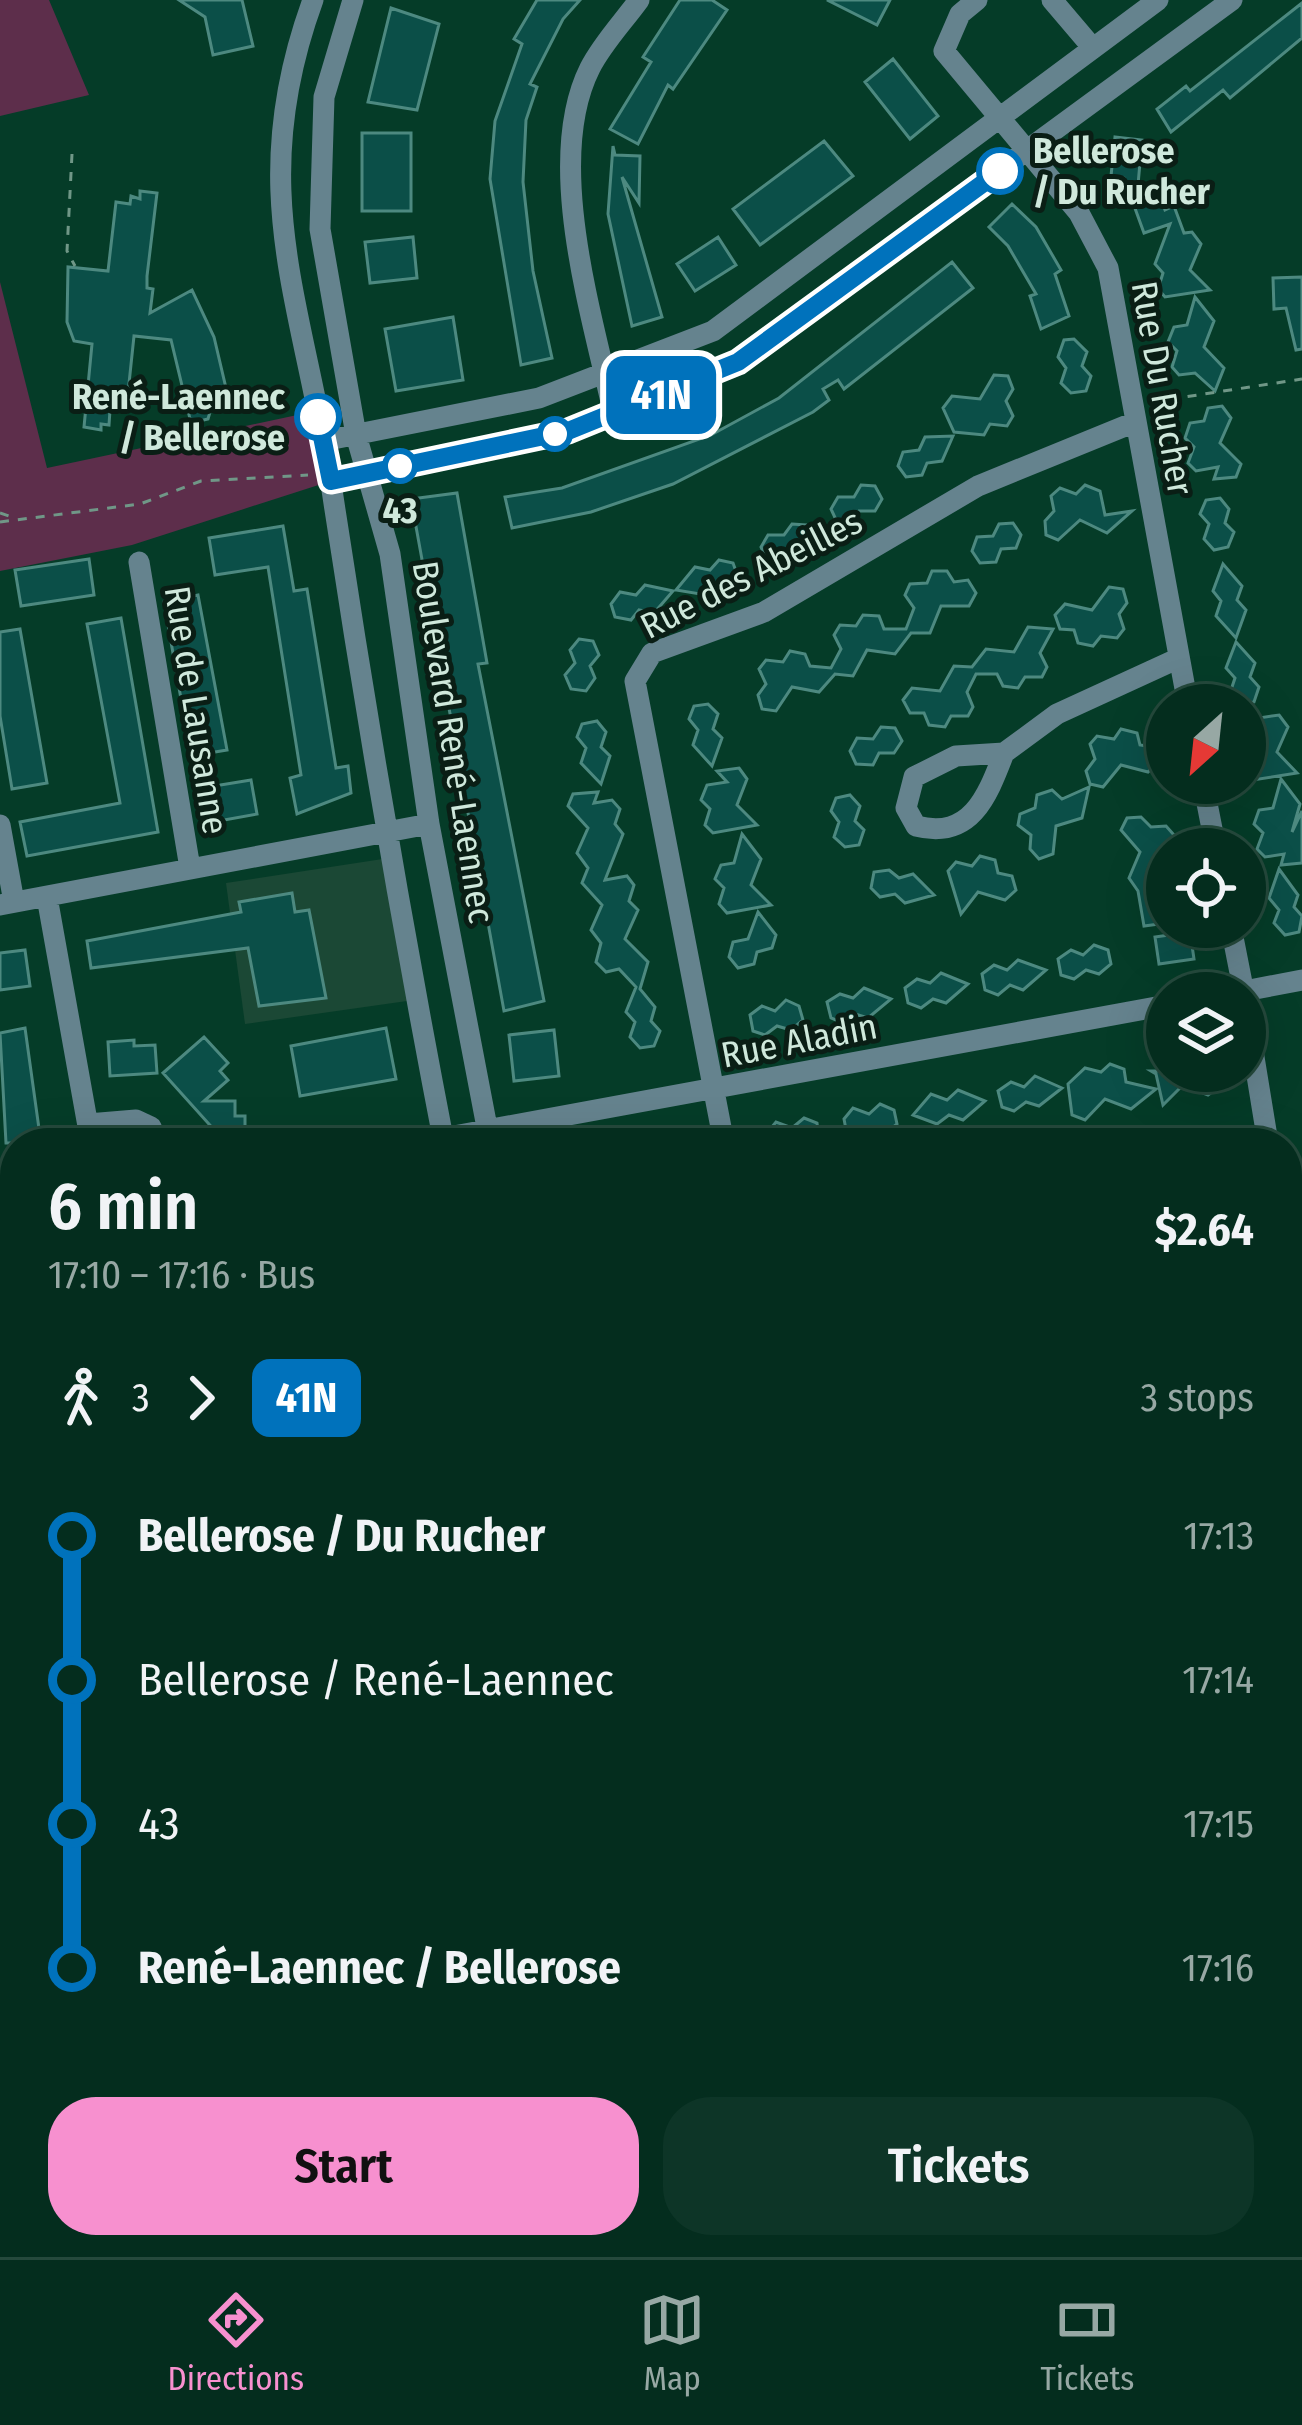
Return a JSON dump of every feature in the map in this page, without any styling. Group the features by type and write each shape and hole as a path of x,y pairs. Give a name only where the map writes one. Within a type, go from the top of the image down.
{"street":[{"path":"313,0 287,89 279,148 281,242 329,476 384,830 441,1128"},
{"name":"Boulevard René-Laennec","path":"352,0 324,97 320,229 356,435 390,554 429,824 487,1128"},
{"path":"614,415 574,219 572,136 589,69 639,0"},
{"name":"Rue Du Rucher","path":"976,0 960,14 944,51 1079,213 1108,268 1184,684"},
{"path":"1052,0 1092,46"},
{"path":"322,441 539,398 713,331 1158,0"},
{"path":"329,476 370,472 568,431 738,362 1232,0"},
{"path":"287,89 324,97"},
{"name":"Rue des Abeilles","path":"721,1128 634,681 652,653 764,612 978,486 1133,414"},
{"name":"Rue de Lausanne","path":"139,562 190,868"},
{"path":"1004,753 956,756 914,778 905,808 916,826 935,831 964,824 985,801 1004,753 1057,714 1179,658"},
{"name":"Rue de Lausanne","path":"0,825 7,904 429,824"},
{"path":"47,897 89,1128"},
{"path":"1266,989 1302,980"},
{"name":"Rue Aladin","path":"532,1128 1146,1009"},
{"path":"1259,1092 1265,1128"},
{"path":"108,1128 136,1120 151,1128"}],"path":[{"path":"72,154 67,251 75,266"},
{"path":"1133,414 1302,380"},
{"path":"0,522 140,504 201,481 329,476"},
{"path":"0,514 14,518"}],"shaded area":[{"path":"0,0 49,0 89,95 0,116"},
{"path":"0,282 47,468 316,411 331,481 132,545 0,571"},
{"path":"389,858 414,1000 245,1024 226,883"}],"building":[{"path":"179,0 242,0 253,46 213,55 205,17"},
{"path":"537,0 580,0 563,19 530,84 537,87 526,120 523,182 533,271 552,358 521,365 490,179 495,121 522,44 514,39"},
{"path":"680,0 712,0 727,10 673,89 668,85 638,144 610,129 651,62 643,57"},
{"path":"827,0 890,0 877,25"},
{"path":"1302,3 1302,38 1230,98 1223,90 1171,132 1157,109 1186,86 1190,91"},
{"path":"391,8 439,24 417,110 368,102"},
{"path":"893,59 938,116 910,139 865,82"},
{"path":"362,133 411,133 411,211 362,211"},
{"path":"1115,137 1142,140 1137,196 1158,189 1165,210 1174,206 1184,233 1192,232 1201,244 1190,270 1210,290 1165,297 1158,289 1163,273 1155,264 1170,224 1144,233 1124,178 1111,176"},
{"path":"824,141 853,176 760,245 733,209"},
{"path":"613,146 615,155 640,156 639,203 622,177 662,317 632,326 608,214"},
{"path":"140,191 157,193 147,276 147,288 153,289 150,313 192,290 214,337 229,401 212,405 208,419 191,423 171,340 134,336 126,412 110,410 109,425 101,424 101,430 84,427 92,344 74,341 67,322 68,267 108,271 116,202 130,204 131,196 140,199"},
{"path":"1012,204 1036,227 1061,270 1055,274 1069,316 1041,329 1030,296 1036,294 1008,246 989,227"},
{"path":"413,237 417,278 370,283 365,242"},
{"path":"718,237 736,265 695,291 677,264"},
{"path":"952,262 973,288 844,389 838,380 823,389 829,400 813,412 673,484 591,512 512,528 505,497 562,488 711,435 779,398"},
{"path":"1302,277 1302,349 1296,350 1286,308 1274,309 1273,278"},
{"path":"1195,297 1214,321 1204,347 1224,368 1215,391 1195,373 1179,375 1172,367 1177,351 1168,342 1174,327 1187,325"},
{"path":"453,317 463,380 396,391 385,329"},
{"path":"1074,339 1087,352 1082,366 1091,376 1086,391 1071,393 1061,383 1066,368 1058,357 1064,340"},
{"path":"994,375 1008,376 1013,389 1006,401 1013,416 1007,426 990,424 984,435 954,432 943,408 952,396 980,399"},
{"path":"1222,406 1231,418 1220,443 1241,464 1236,477 1214,479 1218,467 1196,471 1188,463 1194,447 1185,438 1190,423 1204,421 1208,408"},
{"path":"953,436 942,461 927,463 922,475 906,477 898,466 903,452 919,450 925,437"},
{"path":"861,485 875,486 882,499 875,511 859,511 853,523 837,522 831,509 838,497 854,497"},
{"path":"1085,485 1100,491 1105,515 1132,511 1107,533 1080,520 1058,540 1046,535 1045,521 1054,511 1051,496 1060,488 1076,494"},
{"path":"457,493 487,663 478,664 544,1001 504,1011 411,499"},
{"path":"1220,498 1229,509 1225,523 1234,532 1228,547 1214,550 1204,539 1209,524 1200,514 1206,500"},
{"path":"1013,523 1021,535 1016,548 1001,549 996,562 980,563 972,551 977,537 993,536 999,524"},
{"path":"792,524 806,525 812,538 805,550 790,549 783,561 767,560 761,547 768,535 784,535"},
{"path":"283,526 294,591 307,589 336,768 348,766 351,793 297,814 290,778 301,775 268,567 215,575 209,538"},
{"path":"89,559 94,595 21,606 15,570"},
{"path":"719,560 733,563 738,577 728,588 714,585 706,595 676,590 695,567 710,570"},
{"path":"1223,564 1242,586 1237,600 1246,610 1236,638 1216,616 1221,601 1213,591"},
{"path":"932,571 947,571 954,582 968,580 976,593 969,606 941,606 930,633 911,633 895,654 867,650 853,676 835,674 819,692 792,687 776,711 762,709 758,695 766,684 759,669 766,660 783,662 790,651 805,654 810,666 831,668 841,649 834,635 840,625 856,626 863,615 879,616 884,629 906,629 914,608 905,595 910,584 927,583"},
{"path":"645,585 673,591 654,613 639,610 631,620 615,617 611,604 620,592 636,595"},
{"path":"1109,587 1123,589 1127,603 1119,614 1124,629 1117,638 1101,636 1093,646 1078,643 1074,630 1060,629 1055,615 1065,604 1092,610"},
{"path":"198,595 227,750 191,756 164,602"},
{"path":"121,618 158,832 27,856 20,822 120,803 87,624"},
{"path":"1028,627 1053,629 1040,653 1047,667 1042,677 1025,677 1018,688 1003,686 997,674 976,674 967,692 973,707 968,716 951,716 945,727 929,725 924,713 910,713 903,700 912,688 940,691 954,666 972,667 986,649 1014,652"},
{"path":"20,629 47,783 12,789 0,716 0,632"},
{"path":"579,639 593,641 599,655 590,666 595,678 586,691 571,689 565,675 575,663 570,650"},
{"path":"1236,642 1255,663 1250,677 1256,684 1233,684 1235,678 1226,668"},
{"path":"708,704 718,714 713,729 722,738 712,766 693,745 698,730 689,719 694,706"},
{"path":"1279,715 1288,727 1277,752 1297,773 1266,778 1266,717"},
{"path":"597,721 606,732 601,747 610,756 601,784 581,763 586,748 577,737 582,724"},
{"path":"881,727 895,728 902,741 894,753 879,753 873,765 856,764 850,751 857,738 873,739"},
{"path":"1121,729 1137,733 1140,745 1146,746 1146,771 1121,765 1103,787 1090,784 1086,771 1095,759 1090,744 1097,736 1114,739"},
{"path":"739,768 747,779 737,805 757,825 713,833 705,825 710,809 701,800 707,785 727,782 717,771"},
{"path":"1281,779 1300,804 1292,832 1302,811 1302,863 1281,865 1284,854 1266,857 1266,828 1254,824 1259,810 1273,808"},
{"path":"251,780 257,814 202,824 196,789"},
{"path":"1089,787 1082,818 1056,826 1053,854 1039,859 1030,849 1031,835 1018,825 1020,814 1035,808 1037,795 1052,790 1062,799"},
{"path":"598,792 594,803 612,800 620,809 615,824 623,834 605,880 627,876 634,885 629,901 638,910 625,939 648,962 640,989 655,1007 651,1021 660,1031 654,1046 640,1048 630,1037 635,1022 626,1012 636,987 619,969 606,972 596,962 601,943 591,930 602,905 582,883 588,868 577,853 588,828 568,806 573,794"},
{"path":"850,795 860,806 855,821 864,830 859,845 845,847 834,837 839,822 831,811 836,798"},
{"path":"1141,817 1151,827 1168,828 1146,828 1146,926 1138,891 1129,878 1140,852 1121,830 1127,818"},
{"path":"742,834 761,859 751,885 771,905 727,913 719,904 724,888 715,879 721,865 734,863"},
{"path":"980,856 995,860 998,873 1012,876 1016,890 1005,900 978,892 961,914 948,871 956,862 972,866"},
{"path":"1279,869 1298,895 1294,907 1302,916 1299,932 1285,935 1274,923 1279,910 1269,898"},
{"path":"889,870 899,878 913,874 934,895 905,903 895,894 880,897 871,888 874,872"},
{"path":"292,893 295,912 309,910 326,998 259,1006 248,948 91,968 87,941 241,912 239,902"},
{"path":"758,912 776,935 772,948 757,952 754,964 738,968 729,957 733,942 748,939"},
{"path":"1094,945 1108,950 1111,964 1099,974 1086,970 1074,979 1061,975 1058,959 1071,950 1083,955"},
{"path":"1157,948 1192,948 1194,959 1159,964"},
{"path":"25,950 30,986 0,990 0,953"},
{"path":"1018,960 1046,970 1023,990 1010,985 998,995 985,990 982,974 994,965 1007,970"},
{"path":"941,973 968,984 946,1003 933,999 921,1008 908,1003 905,988 917,979 930,983"},
{"path":"864,988 891,999 868,1018 855,1014 843,1023 831,1018 827,1002 840,994 853,998"},
{"path":"786,1000 799,1006 803,1020 791,1030 777,1026 765,1035 753,1031 750,1015 762,1006 775,1011"},
{"path":"25,1028 39,1128 5,1128 0,1033"},
{"path":"386,1028 396,1079 300,1096 291,1046"},
{"path":"554,1030 559,1076 514,1081 509,1035"},
{"path":"204,1037 228,1063 220,1071 228,1080 204,1101 235,1101 235,1116 245,1116 245,1128 212,1128 163,1073"},
{"path":"134,1040 134,1046 155,1045 157,1073 110,1076 108,1042"},
{"path":"1110,1064 1124,1069 1126,1082 1152,1092 1131,1109 1105,1099 1085,1120 1072,1115 1068,1084 1085,1068 1101,1072"},
{"path":"1035,1076 1062,1088 1039,1106 1026,1102 1014,1111 1002,1107 998,1091 1011,1082 1024,1087"},
{"path":"958,1090 985,1101 963,1120 949,1115 937,1124 913,1115 931,1094 947,1100"},
{"path":"1160,1092 1176,1092 1163,1105"},
{"path":"880,1104 894,1110 897,1124 892,1128 846,1128 844,1119 853,1108 869,1114"},
{"path":"804,1118 817,1123 818,1128 792,1128"}],"bus line":[{"name":"41N","path":"318,417 331,481 568,431 614,415 738,362 1000,171"}],"place":[{"name":"Bellerose / Du Rucher","path":"1000,171"},
{"name":"René-Laennec / Bellerose","path":"318,417"},
{"name":"43","path":"400,466"}]}
